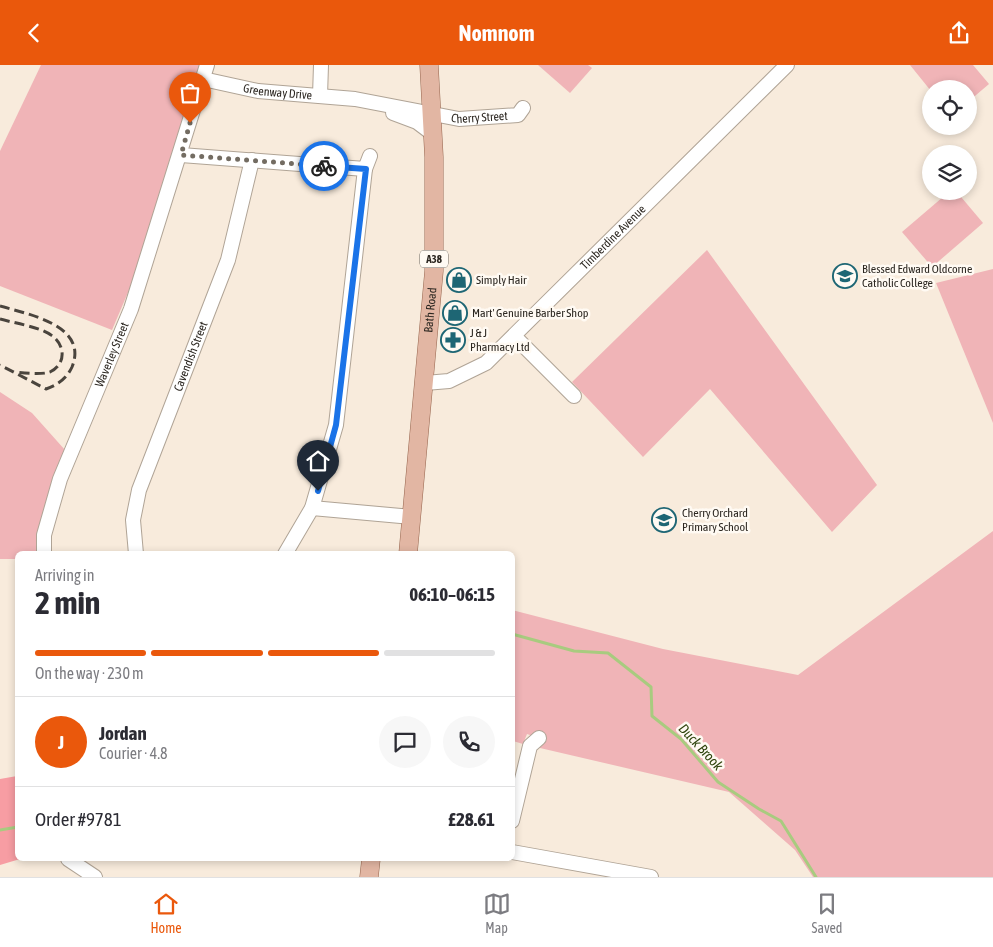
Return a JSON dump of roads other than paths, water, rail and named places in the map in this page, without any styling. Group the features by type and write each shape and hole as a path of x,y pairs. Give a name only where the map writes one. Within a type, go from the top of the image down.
{"main road":[{"name":"Bath Road","path":"408,551 434,271 433,134 429,65"},
{"path":"369,877 371,861"}],"street":[{"name":"Waverley Street","path":"44,551 44,535 60,479 129,313 153,232 181,155 207,65"},
{"path":"320,65 320,96"},
{"name":"Timberdine Avenue","path":"425,383 449,381 486,363 787,65"},
{"name":"Greenway Drive","path":"203,79 258,91 354,99 432,115"},
{"name":"Greenway Drive","path":"354,99 417,122 433,134"},
{"name":"Cherry Street","path":"432,115 461,119 518,115 523,108"},
{"path":"181,155 252,160 368,163 336,425 312,507 286,551"},
{"name":"Cavendish Street","path":"136,551 133,520 139,490 228,260 252,160"},
{"path":"514,336 574,396"},
{"path":"312,507 412,517"},
{"path":"515,809 530,747 539,737"},
{"path":"515,853 651,877"},
{"path":"71,861 95,877"}],"waterway":[{"name":"Duck Brook","path":"515,635 574,651 608,653 651,687 652,716 681,739 718,782 781,821 816,877"},
{"name":"Duck Brook","path":"0,830 15,828"}],"railway":[{"path":"0,306 53,324 64,331 72,341 75,353 68,375 46,389 0,365"},
{"path":"0,319 34,327 46,332 56,339 61,349 62,354 59,364 50,372 37,374 15,372"}],"place":[{"name":"Blessed Edward Oldcorne Catholic College","path":"845,276"},
{"name":"Simply Hair","path":"459,280"},
{"name":"Mart' Genuine Barber Shop","path":"455,313"},
{"name":"J & J Pharmacy Ltd","path":"453,340"},
{"name":"Cherry Orchard Primary School","path":"664,520"}]}
